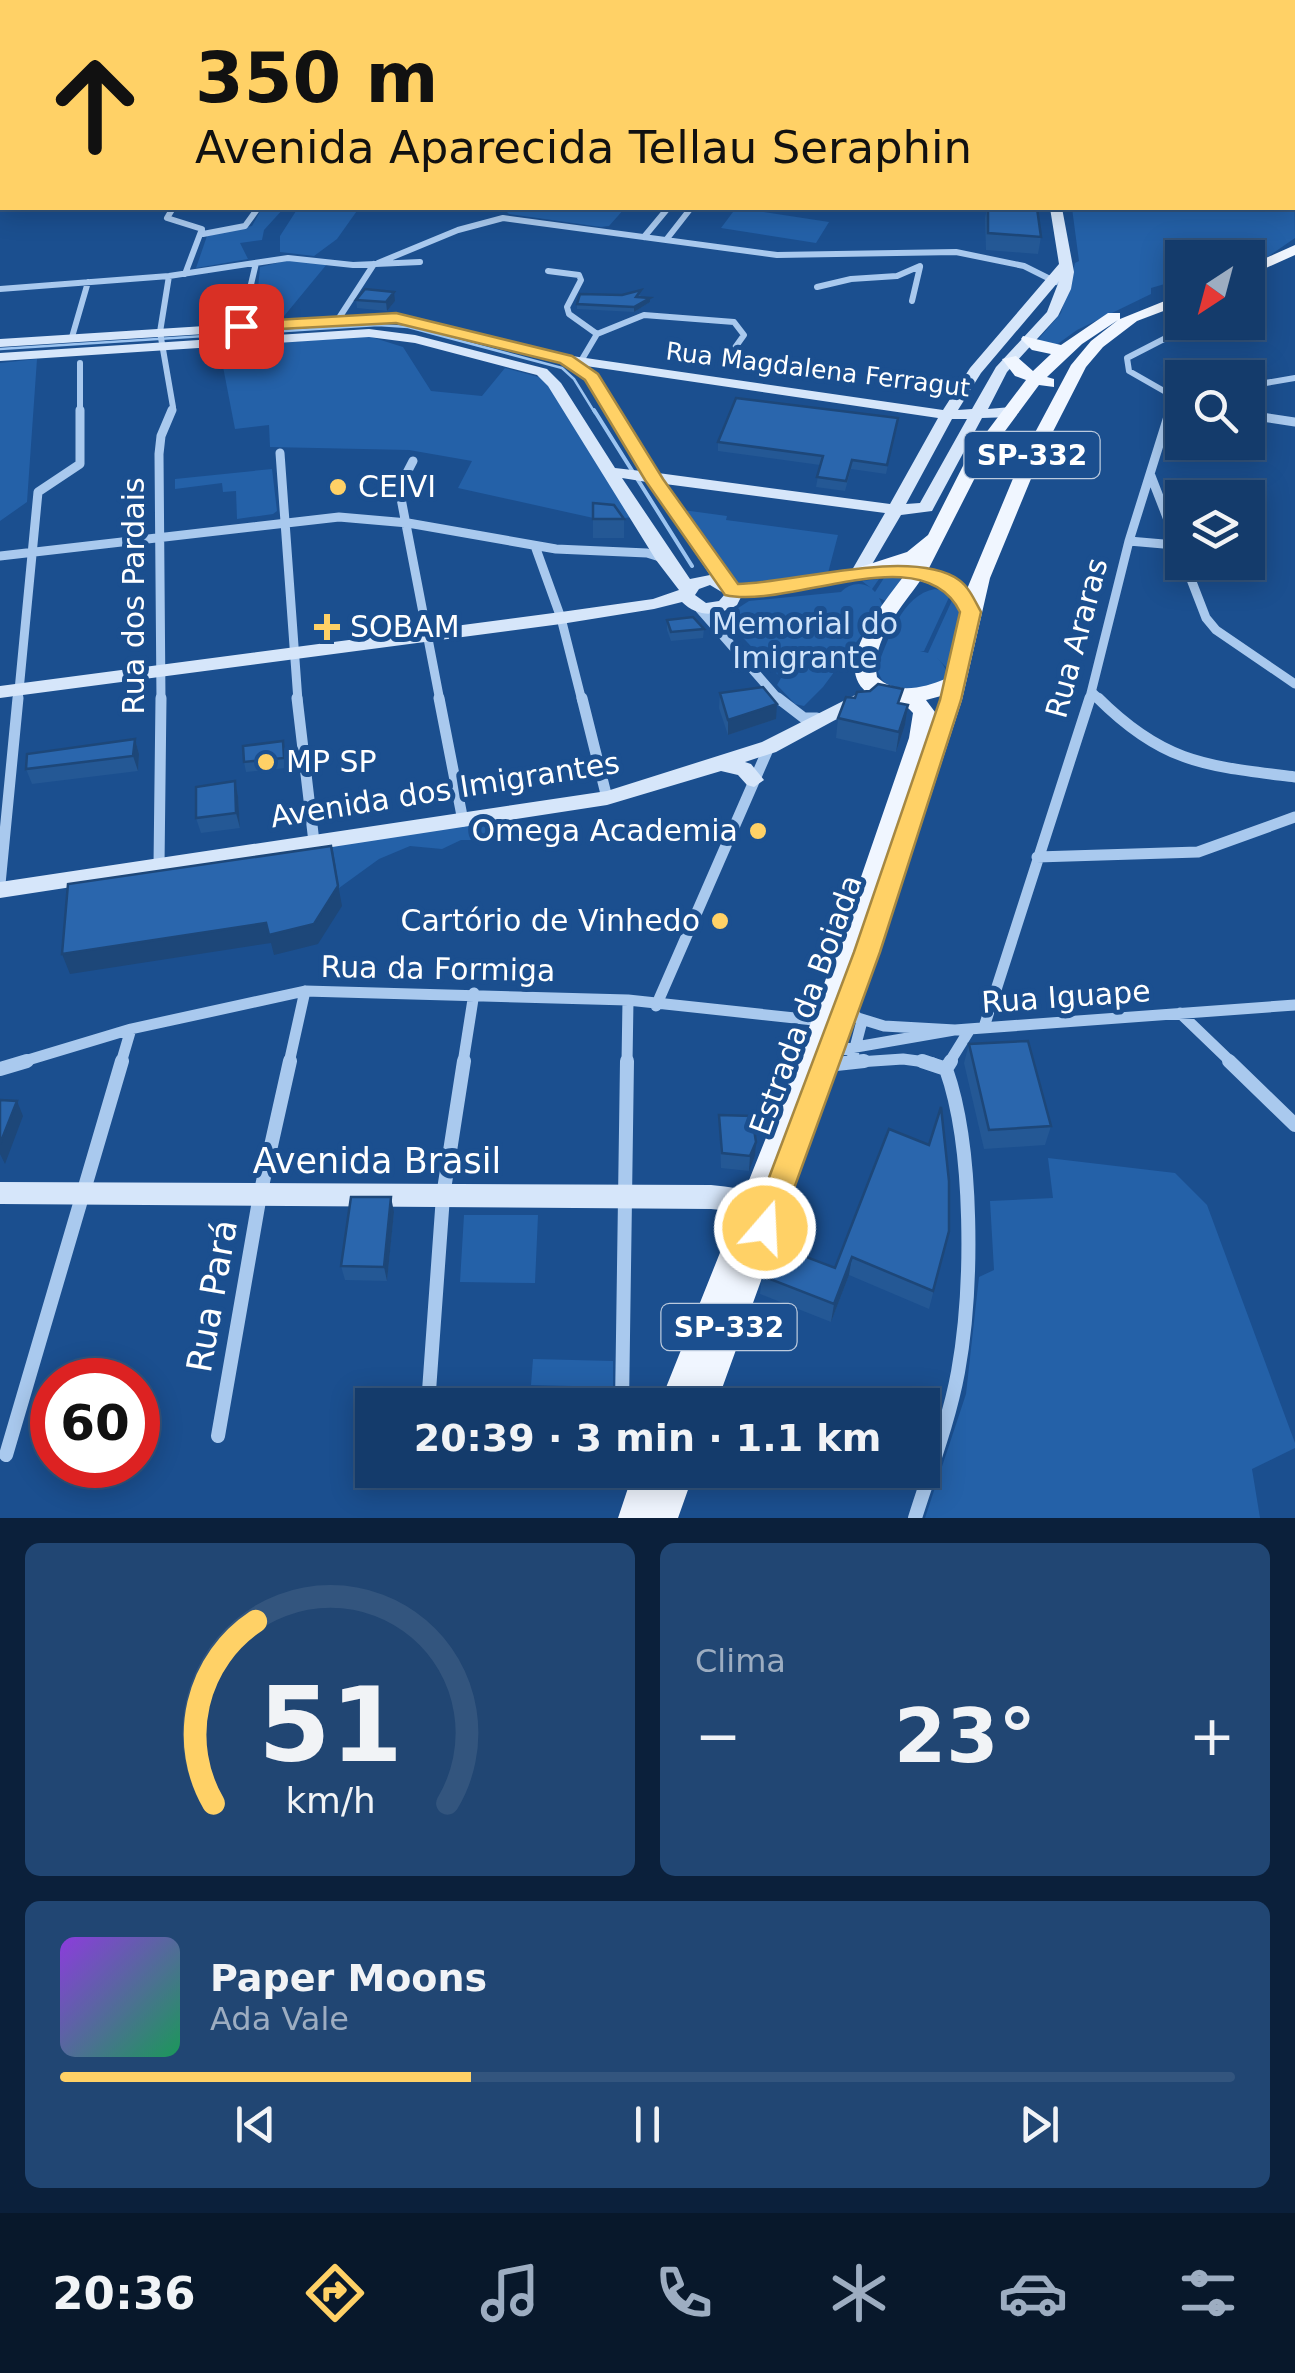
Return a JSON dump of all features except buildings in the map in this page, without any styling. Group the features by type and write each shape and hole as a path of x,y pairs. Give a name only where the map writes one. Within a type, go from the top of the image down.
{"main road":[{"path":"611,472 651,474 896,510 916,510 930,503 969,415 1010,359 1048,317 1066,264 1056,210"},
{"path":"1265,264 1295,249"},
{"path":"1265,273 1295,260"},
{"path":"867,572 869,561 967,383 1026,312 1058,284"},
{"name":"SP-332","path":"882,691 866,677 864,664 872,642 912,581 984,446 1062,350 1122,311 1165,297"},
{"name":"SP-332","path":"955,676 985,566 1030,458 1078,364 1106,335 1131,318 1165,305"},
{"path":"1026,312 1048,317"},
{"path":"0,357 241,326 396,318 553,355 582,365 728,587 731,601 723,607 691,597 561,618 8,691"},
{"path":"0,343 72,338 392,334 542,372 554,383 691,597"},
{"path":"1029,339 1038,347 1062,350"},
{"path":"1010,359 1021,372 1063,394"},
{"path":"554,383 582,365"},
{"name":"Rua Magdalena Ferragut","path":"582,365 943,422"},
{"path":"967,383 990,388"},
{"name":"Rua Magdalena Ferragut","path":"969,415 1011,412"},
{"path":"943,422 969,415"},
{"path":"669,500 671,490 690,481"},
{"path":"940,484 960,489"},
{"path":"691,597 704,580 761,590 867,572 914,556 946,518"},
{"path":"867,572 960,591 970,612"},
{"path":"882,691 911,696 932,694 955,676"},
{"name":"Estrada da Boiada","path":"682,1388 844,1016 920,795 955,676"},
{"name":"Avenida dos Imigrantes","path":"0,887 606,798 768,747 817,718 882,691"},
{"name":"Estrada da Boiada","path":"705,1388 762,1206 840,1056 844,1016 923,728 924,712 911,696"},
{"path":"722,764 737,766 754,780"},
{"name":"Avenida Brasil","path":"0,1193 711,1197 762,1206"},
{"path":"634,1518 645,1488"},
{"path":"661,1518 672,1488"}],"street":[{"path":"172,210 167,218 202,230 203,234"},
{"path":"203,234 245,226 257,210"},
{"path":"497,219 501,210"},
{"path":"644,237 666,210"},
{"path":"666,240 689,210"},
{"path":"337,320 376,264 473,224 497,219 782,256 926,252 1001,260 1035,270 1058,284"},
{"path":"184,274 203,234"},
{"path":"912,300 926,252"},
{"path":"0,288 170,276 288,258 376,264 420,262"},
{"path":"241,326 256,263"},
{"path":"817,287 838,286 851,278 899,277 920,266"},
{"path":"548,271 579,275 581,280 567,307 569,314 597,334"},
{"name":"Rua dos Pardais","path":"158,866 160,436 174,407 163,339 170,276"},
{"path":"72,338 88,282"},
{"path":"582,365 597,334 652,313 725,319 740,326 744,334 730,356"},
{"name":"Rua Araras","path":"1165,338 1127,358 1128,371 1165,392"},
{"path":"0,887 8,691 34,553 38,492 80,464 80,362"},
{"path":"1265,383 1295,378"},
{"path":"1265,417 1295,422"},
{"name":"Rua Araras","path":"946,1070 977,1028 1037,857 1092,692 1129,541 1165,435"},
{"path":"280,452 292,653 314,842"},
{"path":"413,461 399,488 463,821"},
{"path":"1151,476 1165,516"},
{"path":"0,556 340,517 408,523 536,546 658,555 665,560"},
{"path":"623,552 650,536"},
{"path":"1129,541 1165,544"},
{"path":"536,546 561,618 606,798"},
{"path":"1190,580 1206,618 1295,684"},
{"path":"691,597 786,708 804,718 817,718"},
{"path":"1092,692 1126,728 1172,756 1198,764 1295,776"},
{"path":"656,1006 768,747"},
{"path":"1037,857 1198,852 1295,817"},
{"name":"Rua da Formiga","path":"0,1070 132,1029 306,991 628,1000 656,1006 844,1016"},
{"name":"Rua Pará","path":"218,1436 260,1196 306,991"},
{"path":"429,1388 444,1196 474,993"},
{"path":"622,1388 628,1000"},
{"name":"Rua Iguape","path":"844,1016 955,1030 1295,1005"},
{"path":"1180,1013 1295,1126"},
{"path":"6,1455 132,1029"},
{"path":"840,1056 955,1030"},
{"path":"840,1056 919,1059 946,1070 956,1104 965,1162 958,1370 915,1518"}],"green space":[{"path":"261,210 282,210 264,230 262,240 240,243 248,259 196,268 207,236 252,226"},
{"path":"297,210 358,210 337,239 314,256 280,252 280,236"},
{"path":"623,210 609,226 601,227 506,211"},
{"path":"734,210 829,222 816,243 721,228"},
{"path":"1072,210 1295,210 1295,238 1266,258 1265,240 1165,240 1165,284 1151,288 1151,294 1077,330 1052,348 1036,342 1061,313 1075,263 1079,261"},
{"path":"290,260 327,264 280,321 255,321 260,267"},
{"path":"368,336 403,347 431,391 482,396 505,368 546,379 631,517 607,521 458,488 472,461 409,450 270,447 269,425 235,429 220,351 225,347"},
{"path":"37,359 27,502 0,521 0,363"},
{"path":"272,469 277,511 273,514 237,519 236,491 223,492 222,483 175,489 175,479"},
{"path":"683,510 727,516 726,520 838,535 828,573 738,584 730,580"},
{"name":"Memorial do Imigrante","path":"903,577 886,601 879,598 883,606 823,687 804,706 795,704 777,685 781,678 730,624 732,612 749,601 841,592 855,584 871,588 862,581 879,579 872,589 875,592 884,578"},
{"path":"935,589 951,593 924,651 920,651 928,653 954,596 965,606 949,670 943,664 943,685 895,689 881,678 877,668 897,621 923,593"},
{"path":"504,819 513,834 503,840 461,840 442,849 410,846 379,859 339,888 332,844"},
{"path":"1048,1158 1175,1173 1207,1205 1295,1443 1295,1448 1252,1469 1260,1518 925,1518 935,1488 940,1488 940,1473 966,1394 979,1277 994,1270 990,1201 1053,1198"},
{"path":"464,1215 538,1215 535,1283 460,1282"},
{"path":"533,1359 613,1361 613,1387 531,1385"}],"waterway":[{"path":"0,349 378,325 408,327 562,368 574,379 595,413"},
{"path":"594,410 692,566"}],"place":[{"name":"CEIVI","path":"338,487"},
{"name":"SOBAM","path":"327,627"},
{"name":"MP SP","path":"266,762"},
{"name":"Omega Academia","path":"758,831"},
{"name":"Cartório de Vinhedo","path":"720,921"}],"route":[{"path":"241,326 396,318 566,359 592,377 654,480 732,590 761,590 885,570 942,579 960,591 970,612 950,700 867,952 765,1228"}]}
